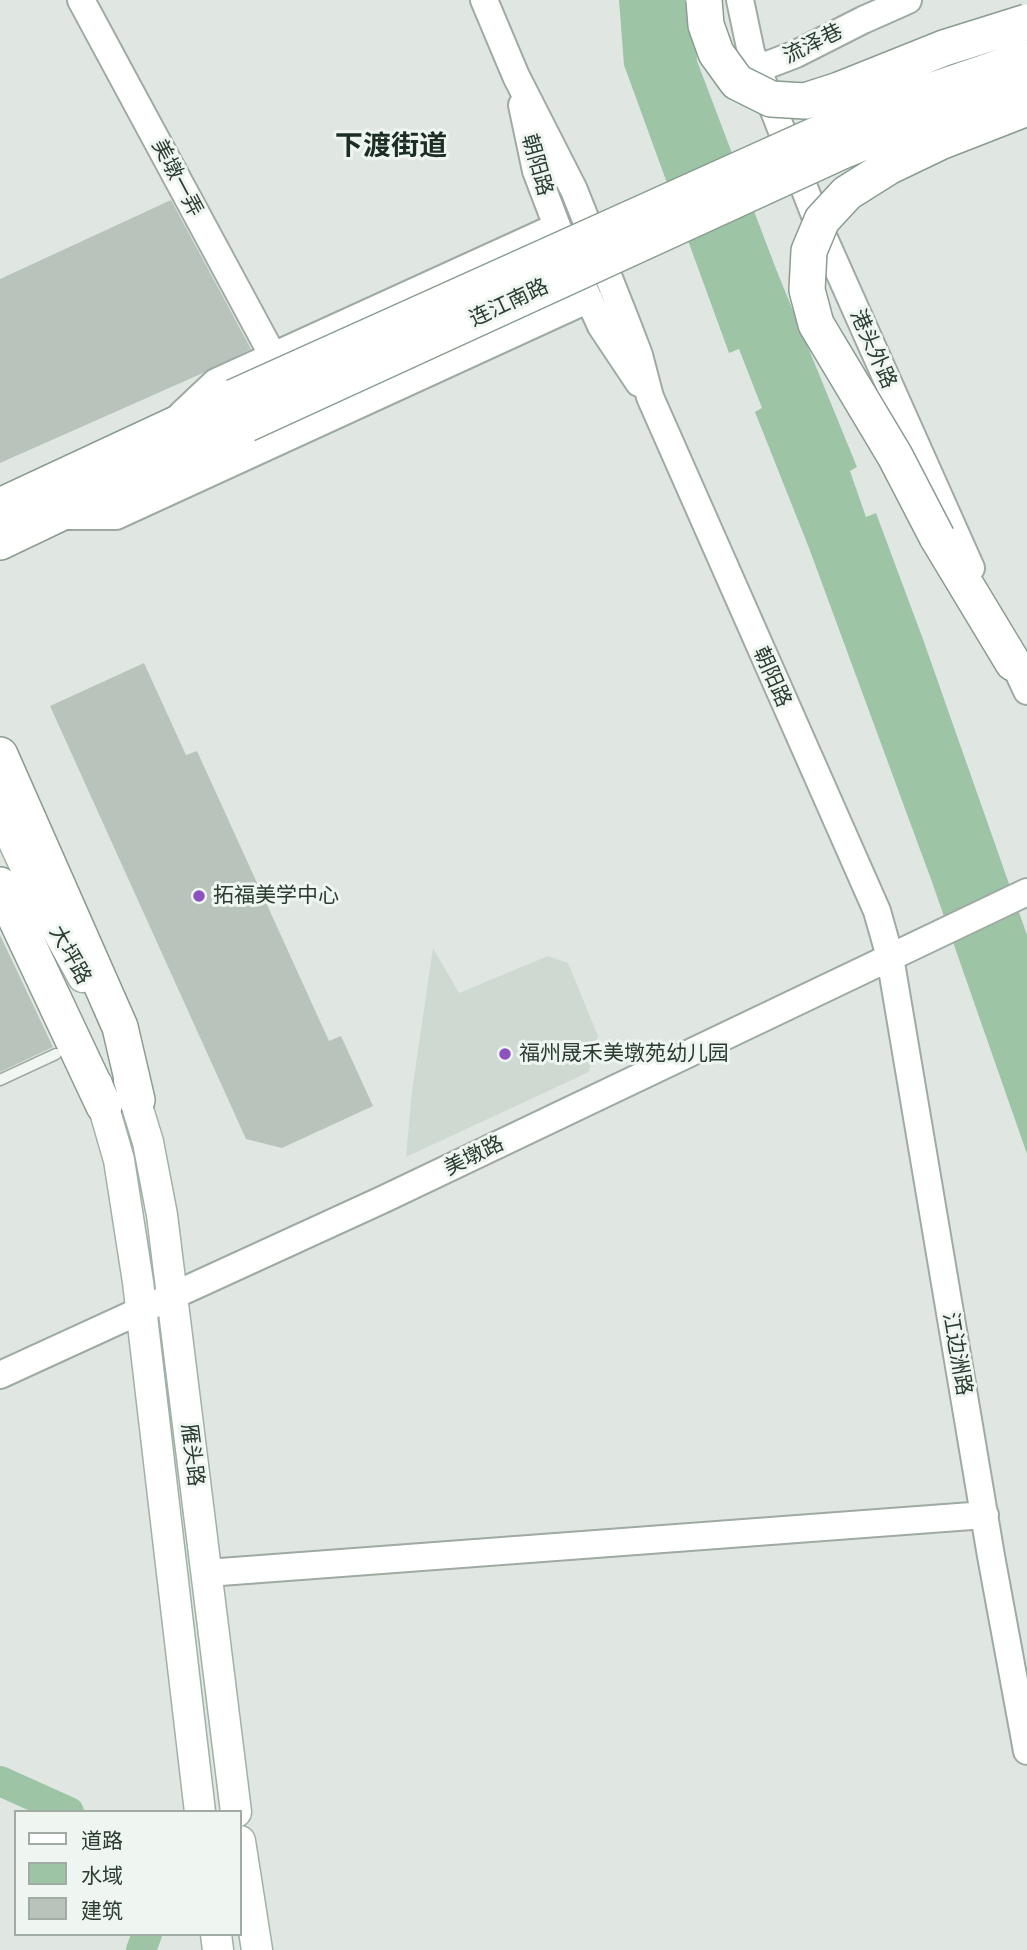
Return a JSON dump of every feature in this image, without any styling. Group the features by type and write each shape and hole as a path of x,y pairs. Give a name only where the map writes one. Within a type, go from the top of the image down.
{"highway":[{"path":"704,0 706,25 716,53 737,82 771,99 805,101 944,48 1027,22"},
{"name":"连江南路","path":"11,522 829,129 883,107 1027,58"},
{"name":"连江南路","path":"11,522 168,427 240,411 893,130 1027,85"},
{"path":"1020,677 937,537 895,456 816,324 807,289 809,251 822,220 848,193 890,166 940,142 1027,108"},
{"path":"0,755 120,1027 120,1103"},
{"path":"0,885 120,1103"}],"main road":[{"name":"大坪路","path":"0,811 42,903 87,985 120,1103"},
{"name":"大坪路","path":"0,832 120,1103"},
{"name":"雁头路","path":"120,1103 148,1142 159,1196 235,1800"},
{"name":"雁头路","path":"120,1103 123,1178 199,1799"},
{"path":"242,1854 257,1950"}],"street":[{"name":"美墩一弄","path":"81,0 272,356"},
{"name":"朝阳路","path":"484,0 516,76 574,190 626,321 650,397 877,911 890,957"},
{"name":"港头外路","path":"740,0 746,38 822,236 1020,677"},
{"name":"流泽巷","path":"757,69 796,54 908,0"},
{"name":"朝阳路","path":"516,76 537,171 556,227 601,326 621,359 650,397"},
{"path":"168,427 216,382 556,227"},
{"path":"498,253 506,253 514,258 538,311 532,325"},
{"path":"11,522 116,516 589,299"},
{"name":"美墩路","path":"0,1375 172,1297 1023,894"},
{"name":"江边洲路","path":"890,957 1027,1751"},
{"path":"206,1573 985,1515"}],"lane":[{"path":"0,1080 56,1054"}],"shaded area":[{"name":"福州晟禾美墩苑幼儿园","path":"433,948 459,993 548,956 568,963 598,1036 589,1072 406,1157 412,1091"}],"water":[{"path":"619,0 693,0 697,61 776,269 857,467 850,471 866,517 876,513 924,642 1027,935 1027,1154 932,882 809,548 755,412 762,408 739,349 729,353 624,65"}],"building":[{"path":"171,200 251,349 0,463 0,279"},
{"name":"拓福美学中心","path":"144,663 186,755 197,751 329,1041 341,1036 373,1106 282,1148 246,1139 50,706"},
{"path":"0,935 53,1047 0,1072"}],"waterway":[{"path":"0,1781 65,1810"},
{"path":"141,1950 146,1936"}],"place":[{"name":"拓福美学中心","path":"199,896"},
{"name":"福州晟禾美墩苑幼儿园","path":"505,1054"}],"district":[{"name":"下渡街道","path":"391,147"}]}
